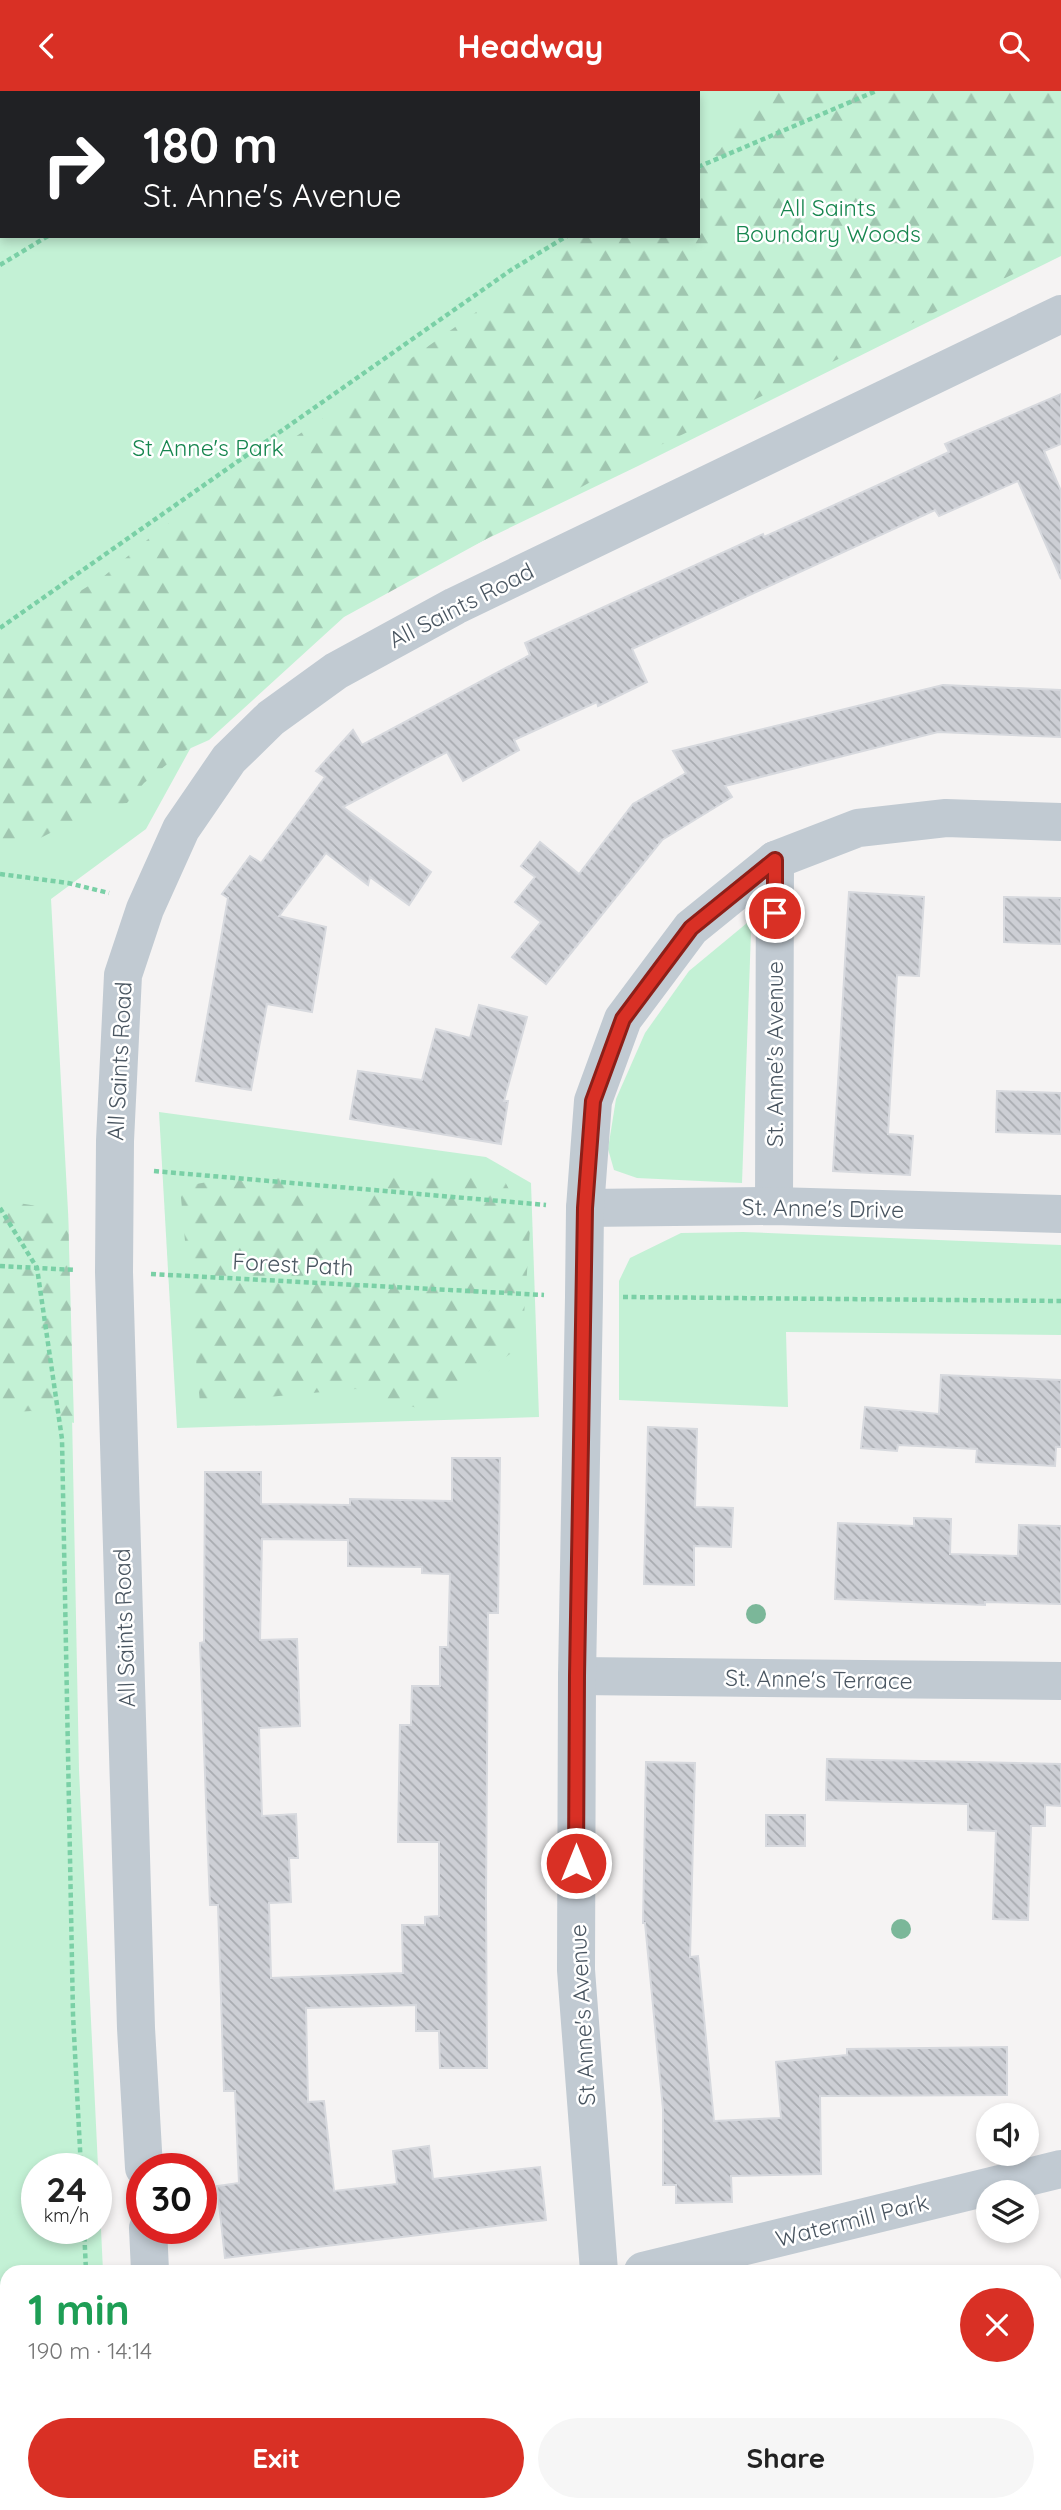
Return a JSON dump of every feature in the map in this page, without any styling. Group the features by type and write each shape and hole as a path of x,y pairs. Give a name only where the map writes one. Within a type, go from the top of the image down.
{"street":[{"name":"All Saints Road","path":"143,2153 136,2028 114,1272 115,1168 123,975 145,909 181,829 229,759 271,718 336,671 455,605 1061,314"},
{"name":"St Anne's Avenue","path":"599,2265 576,1970 577,1676 585,1208 593,1101 623,1019 691,928 775,860 858,828 946,818 1061,822"},
{"name":"St. Anne's Avenue","path":"774,1206 775,860"},
{"name":"St. Anne's Drive","path":"585,1208 774,1206 1061,1214"},
{"name":"St. Anne's Terrace","path":"577,1676 1061,1681"},
{"name":"Watermill Park","path":"668,2265 1061,2169"},
{"path":"149,2244 150,2265"}],"path":[{"path":"700,166 876,91"},
{"path":"0,265 45,238"},
{"path":"0,628 511,270 564,238"},
{"path":"0,874 68,883 107,892 145,909"},
{"path":"115,1168 585,1208"},
{"path":"0,1208 37,1268 62,1439 73,2015 80,2153"},
{"name":"Forest Path","path":"0,1266 584,1297 1061,1301"},
{"path":"85,2244 86,2265"}],"green space":[{"name":"St Anne's Park","path":"700,91 1061,91 1061,256 638,466 337,611 206,720 146,829 51,899 68,1211 79,1770 97,2153 21,2153 21,2244 102,2244 103,2265 0,2265 0,238 700,238"},
{"name":"All Saints Boundary Woods","path":"771,91 1061,91 1061,251 638,456 344,617 209,740 182,752 144,783 127,803 93,811 19,849 0,849 0,647 30,622 103,577 159,530 406,362 580,238 700,238 700,169 720,150 742,115"},
{"path":"747,923 751,932 742,1183 637,1178 614,1170 608,1149 616,1099 645,1033 689,971"},
{"path":"159,1112 486,1157 531,1183 539,1417 177,1428"},
{"path":"295,1173 335,1213 396,1174 503,1178 530,1229 522,1344 436,1414 356,1389 200,1403 180,1187 240,1176"},
{"path":"0,1200 68,1211 74,1423 31,1411 0,1413"},
{"path":"743,1232 1061,1245 1061,1335 786,1332 788,1407 619,1400 619,1281 630,1258 681,1233"}],"building":[{"path":"1061,394 1061,444 1044,451 1061,491 1061,579 1018,481 939,516 935,510 632,649 647,682 598,706 597,702 514,740 519,750 463,781 447,752 343,807 431,872 409,905 370,877 368,885 326,853 279,916 326,927 312,1012 267,1004 251,1090 196,1081 228,898 222,894 250,856 261,863 325,777 316,771 353,730 362,745 530,655 525,643 763,534 764,537 900,475 949,452 945,444"},
{"path":"943,685 1061,690 1061,737 938,732 725,786 732,797 662,840 546,984 512,957 541,922 515,902 535,877 521,866 540,842 579,874 633,804 686,773 673,751"},
{"path":"849,892 924,897 919,976 897,975 888,1134 913,1136 910,1175 833,1171"},
{"path":"1004,897 1061,898 1061,944 1004,942"},
{"path":"479,1005 527,1017 504,1101 508,1101 501,1144 350,1119 358,1071 422,1080 436,1029 470,1038"},
{"path":"997,1091 1061,1093 1061,1134 996,1132"},
{"path":"941,1375 1061,1380 1061,1447 1056,1447 1055,1466 976,1462 977,1449 898,1445 897,1451 861,1448 865,1407 939,1414"},
{"path":"648,1427 697,1429 695,1507 733,1508 731,1547 694,1546 694,1585 644,1584"},
{"path":"452,1458 500,1458 498,1613 488,1613 487,2068 440,2068 439,2031 416,2031 416,2005 306,2008 308,2102 324,2101 334,2191 397,2184 393,2151 429,2146 433,2179 540,2167 546,2220 225,2258 217,2186 239,2183 235,2091 224,2091 218,1905 210,1905 200,1643 204,1642 205,1472 261,1472 261,1504 350,1505 350,1499 452,1501","holes":["262,1539 348,1540 348,1566 422,1567 422,1573 450,1574 448,1647 440,1647 440,1686 412,1686 411,1725 400,1725 398,1842 439,1842 439,1916 425,1917 425,1925 402,1925 403,1973 271,1978 269,1903 291,1902 289,1858 298,1858 296,1814 262,1816 259,1728 300,1726 297,1639 260,1640"]},
{"path":"914,1518 951,1519 950,1554 1018,1556 1019,1525 1061,1526 1061,1604 985,1602 985,1605 835,1599 838,1523 914,1526"},
{"path":"827,1759 1061,1764 1061,1806 1045,1805 1045,1826 1031,1826 1028,1920 993,1919 996,1831 968,1830 968,1804 826,1800"},
{"path":"646,1762 695,1763 690,1957 698,1956 714,2121 781,2118 776,2062 847,2055 847,2049 1007,2047 1007,2095 820,2096 821,2174 731,2176 732,2202 676,2203 676,2185 663,2185 663,2109 643,1923"},
{"path":"766,1815 805,1815 805,1846 766,1846"}],"route":[{"path":"576,1863 585,1208 593,1101 623,1019 691,928 775,860 775,913"}]}
